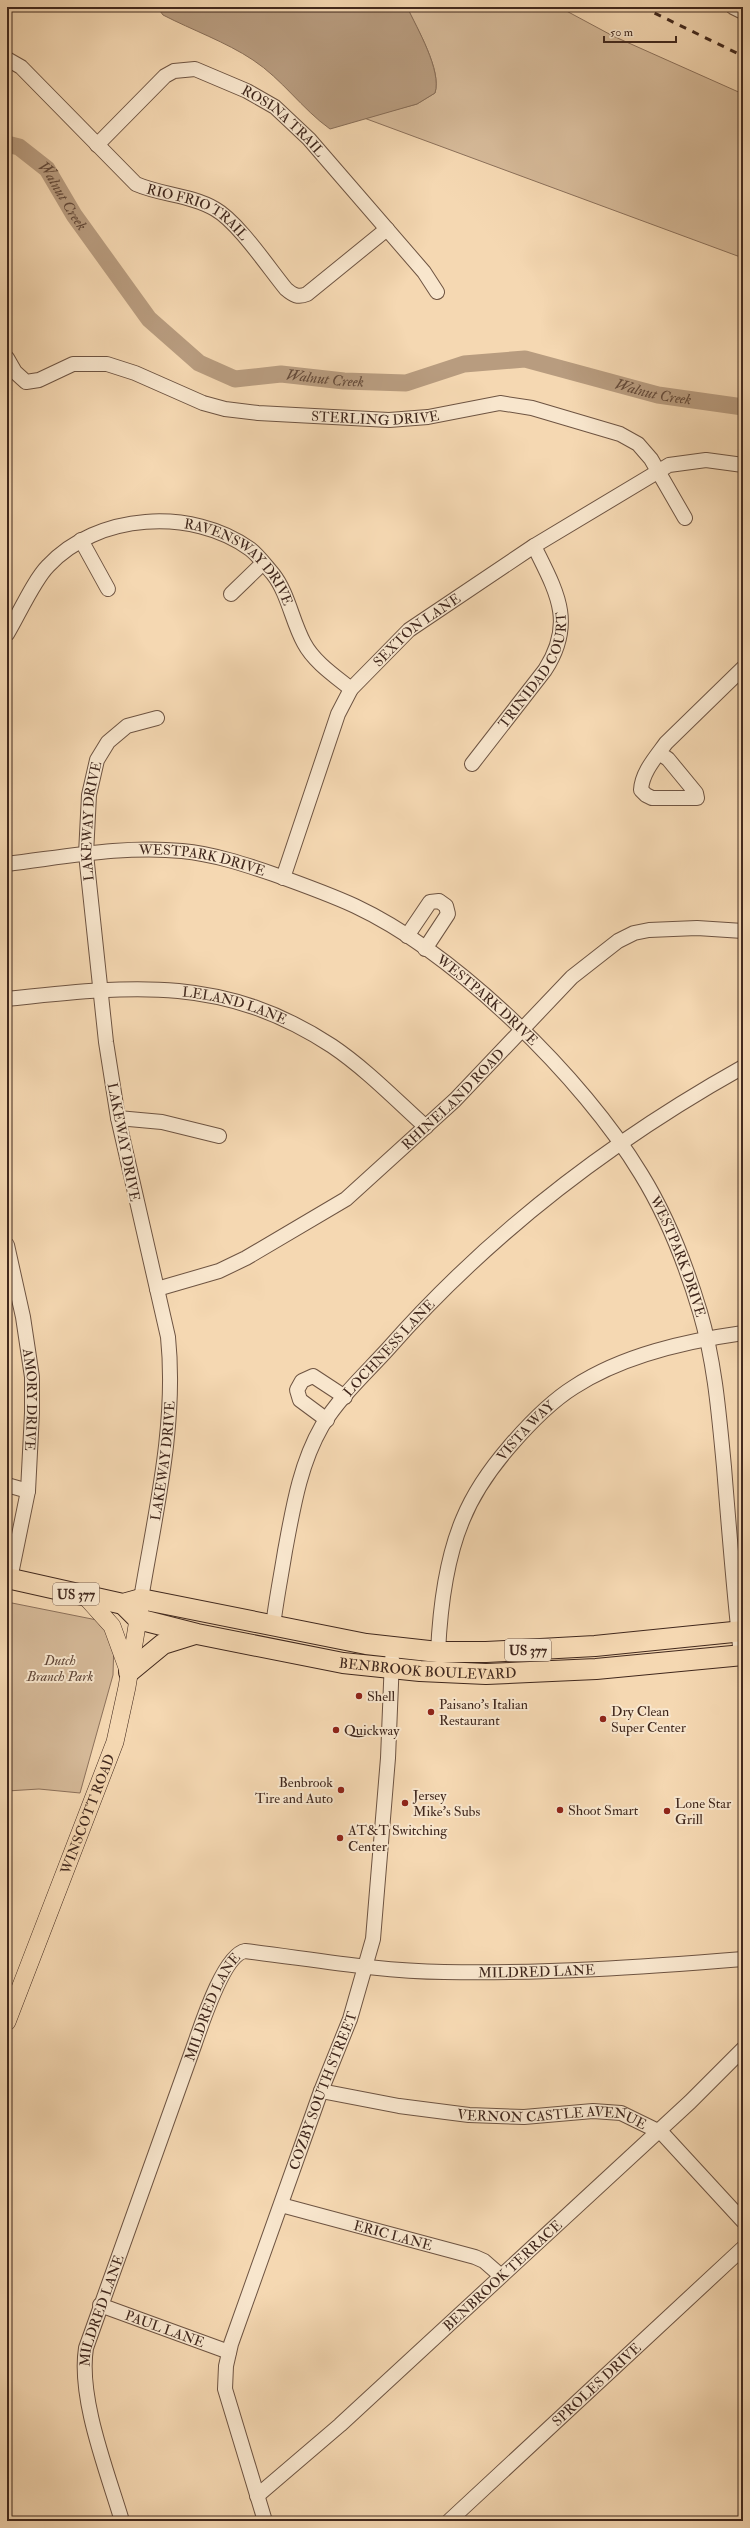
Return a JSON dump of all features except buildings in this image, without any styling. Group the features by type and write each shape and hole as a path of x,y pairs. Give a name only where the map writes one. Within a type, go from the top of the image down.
{"highway":[{"name":"BENBROOK BOULEVARD","path":"9,1579 84,1595 132,1601 393,1648 438,1652 486,1652 595,1646 741,1631"},
{"path":"132,1601 138,1619"},
{"name":"BENBROOK BOULEVARD","path":"138,1619 197,1634 343,1662 436,1672 513,1673 596,1669 742,1655"},
{"path":"129,1672 163,1644 197,1634"}],"main road":[{"path":"84,1595 112,1626 129,1672"},
{"name":"WINSCOTT ROAD","path":"7,2022 115,1742 138,1619"}],"street":[{"path":"733,7 743,12"},
{"name":"RIO FRIO TRAIL","path":"7,59 21,68 136,184 150,190 200,202 215,209 229,220 286,289 294,296 301,297 307,294 387,229"},
{"name":"ROSINA TRAIL","path":"97,145 165,76 174,71 195,69 247,91 275,108 309,139 424,272 437,292"},
{"name":"STERLING DRIVE","path":"7,358 15,372 26,382 39,380 73,364 107,364 135,373 203,403 225,409 258,413 389,420 428,417 500,403 532,408 620,434 638,444 651,459 658,472"},
{"path":"685,518 658,472 669,465 706,460 743,464"},
{"name":"SEXTON LANE","path":"283,878 338,714 351,689 409,630 534,546 658,472"},
{"name":"RAVENSWAY DRIVE","path":"7,634 47,567 81,540 120,524 152,520 207,527 251,549 274,575 304,644 327,670 351,689"},
{"path":"81,540 108,588"},
{"name":"TRINIDAD COURT","path":"472,764 545,670 554,656 559,641 559,598 534,546"},
{"path":"231,594 263,563"},
{"path":"659,753 666,743 743,668"},
{"name":"LAKEWAY DRIVE","path":"132,1601 155,1518 171,1379 168,1337 118,1118 101,989 86,854 89,795 97,760 108,742 127,726 157,718"},
{"name":"WESTPARK DRIVE","path":"7,864 140,849 182,851 244,864 283,878 357,907 425,948 457,972 552,1060 620,1142 641,1174 671,1232 694,1292 706,1338 717,1391 741,1631 742,1655"},
{"name":"WESTPARK DRIVE","path":"407,936 430,902 439,901 446,906 448,914 425,948"},
{"name":"RHINELAND ROAD","path":"157,1288 219,1271 246,1258 325,1213 346,1199 426,1127 522,1031 572,977 618,940 649,930 697,928 743,931"},
{"name":"LELAND LANE","path":"7,999 101,989 150,988 194,992 238,1002 286,1021 333,1047 358,1066 426,1127"},
{"name":"LOCHNESS LANE","path":"273,1626 296,1489 308,1458 327,1420 345,1397 440,1291 486,1247 574,1175 620,1142 683,1101 743,1067"},
{"path":"118,1118 162,1122 219,1136"},
{"name":"AMORY DRIVE","path":"7,1245 23,1317 32,1377 32,1413 28,1491 9,1579"},
{"name":"VISTA WAY","path":"438,1652 446,1585 455,1540 474,1496 496,1462 522,1432 554,1401 589,1378 640,1357 706,1338 743,1333"},
{"path":"327,1420 300,1400 297,1390 302,1381 313,1376 345,1397"},
{"path":"7,1485 28,1491"},
{"name":"COZBY SOUTH STREET","path":"265,2521 225,2389 229,2352 321,2091 350,2019 373,1939 388,1758 393,1648"},
{"name":"MILDRED LANE","path":"122,2521 87,2400 84,2378 86,2348 213,1996 237,1955 245,1951 366,1967 443,1972 587,1971 743,1959"},
{"name":"BENBROOK TERRACE","path":"257,2496 340,2425 657,2130 690,2102 743,2050"},
{"name":"VERNON CASTLE AVENUE","path":"321,2091 399,2106 469,2115 524,2117 593,2111 621,2113 657,2130 676,2146 743,2220"},
{"name":"ERIC LANE","path":"281,2205 475,2257 484,2261 500,2275"},
{"name":"SPROLES DRIVE","path":"449,2521 743,2248"},
{"name":"PAUL LANE","path":"100,2306 229,2352"}],"green space":[{"path":"407,7 559,7 613,36 743,94 743,258 364,118 417,104 435,93 435,73 432,61"},
{"name":"Dutch Branch Park","path":"7,1602 107,1622 114,1640 113,1675 80,1793 39,1789 7,1791"}],"shaded area":[{"path":"157,7 407,7 432,62 435,73 435,93 417,104 330,129 273,76 253,60 220,42 163,15"}],"waterway":[{"name":"Walnut Creek","path":"7,144 19,147 47,169 74,215 149,319 199,363 235,379 281,374 344,381 406,383 464,364 525,359 658,395 743,407"}],"railway":[{"path":"642,7 743,56"}],"place":[{"name":"Shell","path":"359,1696"},
{"name":"Paisano's Italian Restaurant","path":"431,1712"},
{"name":"Dry Clean Super Center","path":"603,1719"},
{"name":"Quickway","path":"336,1730"},
{"name":"Benbrook Tire and Auto","path":"341,1790"},
{"name":"Jersey Mike's Subs","path":"405,1803"},
{"name":"Shoot Smart","path":"560,1810"},
{"name":"Lone Star Grill","path":"667,1811"},
{"name":"AT&T Switching Center","path":"340,1838"}]}
